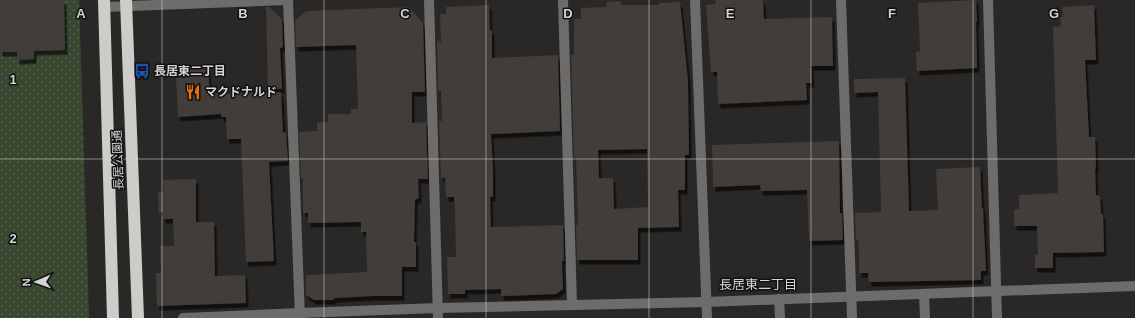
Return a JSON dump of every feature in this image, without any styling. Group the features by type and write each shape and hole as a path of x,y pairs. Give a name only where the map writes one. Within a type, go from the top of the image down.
{"highway":[{"name":"長居公園通","path":"104,3 113,318"},
{"name":"長居公園通","path":"126,3 138,318"}],"street":[{"path":"104,3 288,0 300,315"},
{"path":"429,0 438,313"},
{"path":"563,0 572,305"},
{"path":"695,0 707,318"},
{"path":"842,0 852,318"},
{"path":"988,0 997,318"},
{"path":"183,318 438,313 572,305 779,300 1135,286"},
{"path":"924,294 925,318"},
{"path":"779,300 780,318"}],"green space":[{"path":"0,0 79,0 89,318 0,318"}],"building":[{"path":"0,0 64,0 65,50 34,51 34,59 17,60 17,52 0,52"},
{"path":"715,0 763,0 764,19 832,17 833,66 811,66 812,83 806,83 807,100 718,104 717,72 711,72 706,5 716,4"},
{"path":"976,0 977,68 917,71 916,52 920,51 918,3"},
{"path":"621,1 621,5 659,5 659,3 680,2 688,81 689,155 685,155 685,190 678,190 679,227 638,228 638,260 577,260 576,225 578,225 576,158 574,158 571,55 574,55 574,19 581,19 581,8 607,7 607,2","holes":["647,149 648,207 614,209 613,178 599,178 598,150"]},
{"path":"489,5 490,30 492,30 492,58 558,55 560,131 491,134 493,197 490,197 491,227 563,225 563,289 556,294 501,296 501,289 465,290 465,294 448,294 447,257 456,257 455,211 454,197 446,197 445,177 441,178 439,121 442,121 441,91 438,91 437,39 441,43 440,14 446,14 446,7"},
{"path":"1094,5 1096,60 1085,60 1089,137 1095,137 1096,195 1100,196 1101,214 1103,214 1104,252 1053,253 1053,268 1035,268 1035,255 1038,255 1037,226 1014,226 1014,210 1019,209 1019,195 1058,193 1053,27 1061,26 1060,17 1063,17 1062,7"},
{"path":"266,7 269,7 282,19 283,47 280,48 282,89 268,89"},
{"path":"409,7 423,23 425,92 412,92 412,123 426,122 428,179 418,179 419,198 415,200 414,242 416,242 416,267 402,267 402,296 372,296 335,298 333,300 314,300 306,295 306,275 367,272 366,232 361,232 361,222 308,223 308,213 303,213 303,179 301,179 299,132 317,131 317,122 328,122 328,114 351,114 351,109 358,109 356,45 296,47 295,21 306,11"},
{"path":"208,68 210,94 281,92 283,133 286,132 288,161 269,162 274,261 246,262 241,139 227,139 226,117 221,117 221,114 178,117 176,78 187,77 187,69"},
{"path":"905,78 909,211 938,210 936,169 980,167 986,271 981,271 981,280 869,282 868,273 859,273 859,253 858,240 856,240 855,213 881,212 878,92 854,93 854,79"},
{"path":"839,141 840,213 842,213 843,240 809,241 807,190 761,191 760,185 713,187 712,145"},
{"path":"196,179 196,222 214,222 215,276 245,275 246,303 157,306 156,273 161,273 160,246 174,246 173,219 163,219 163,212 159,213 158,192 164,191 163,180"}],"place":[{"name":"長居東二丁目","path":"142,71"},
{"name":"マクドナルド","path":"193,92"}],"district":[{"name":"長居東二丁目","path":"758,284"}]}
